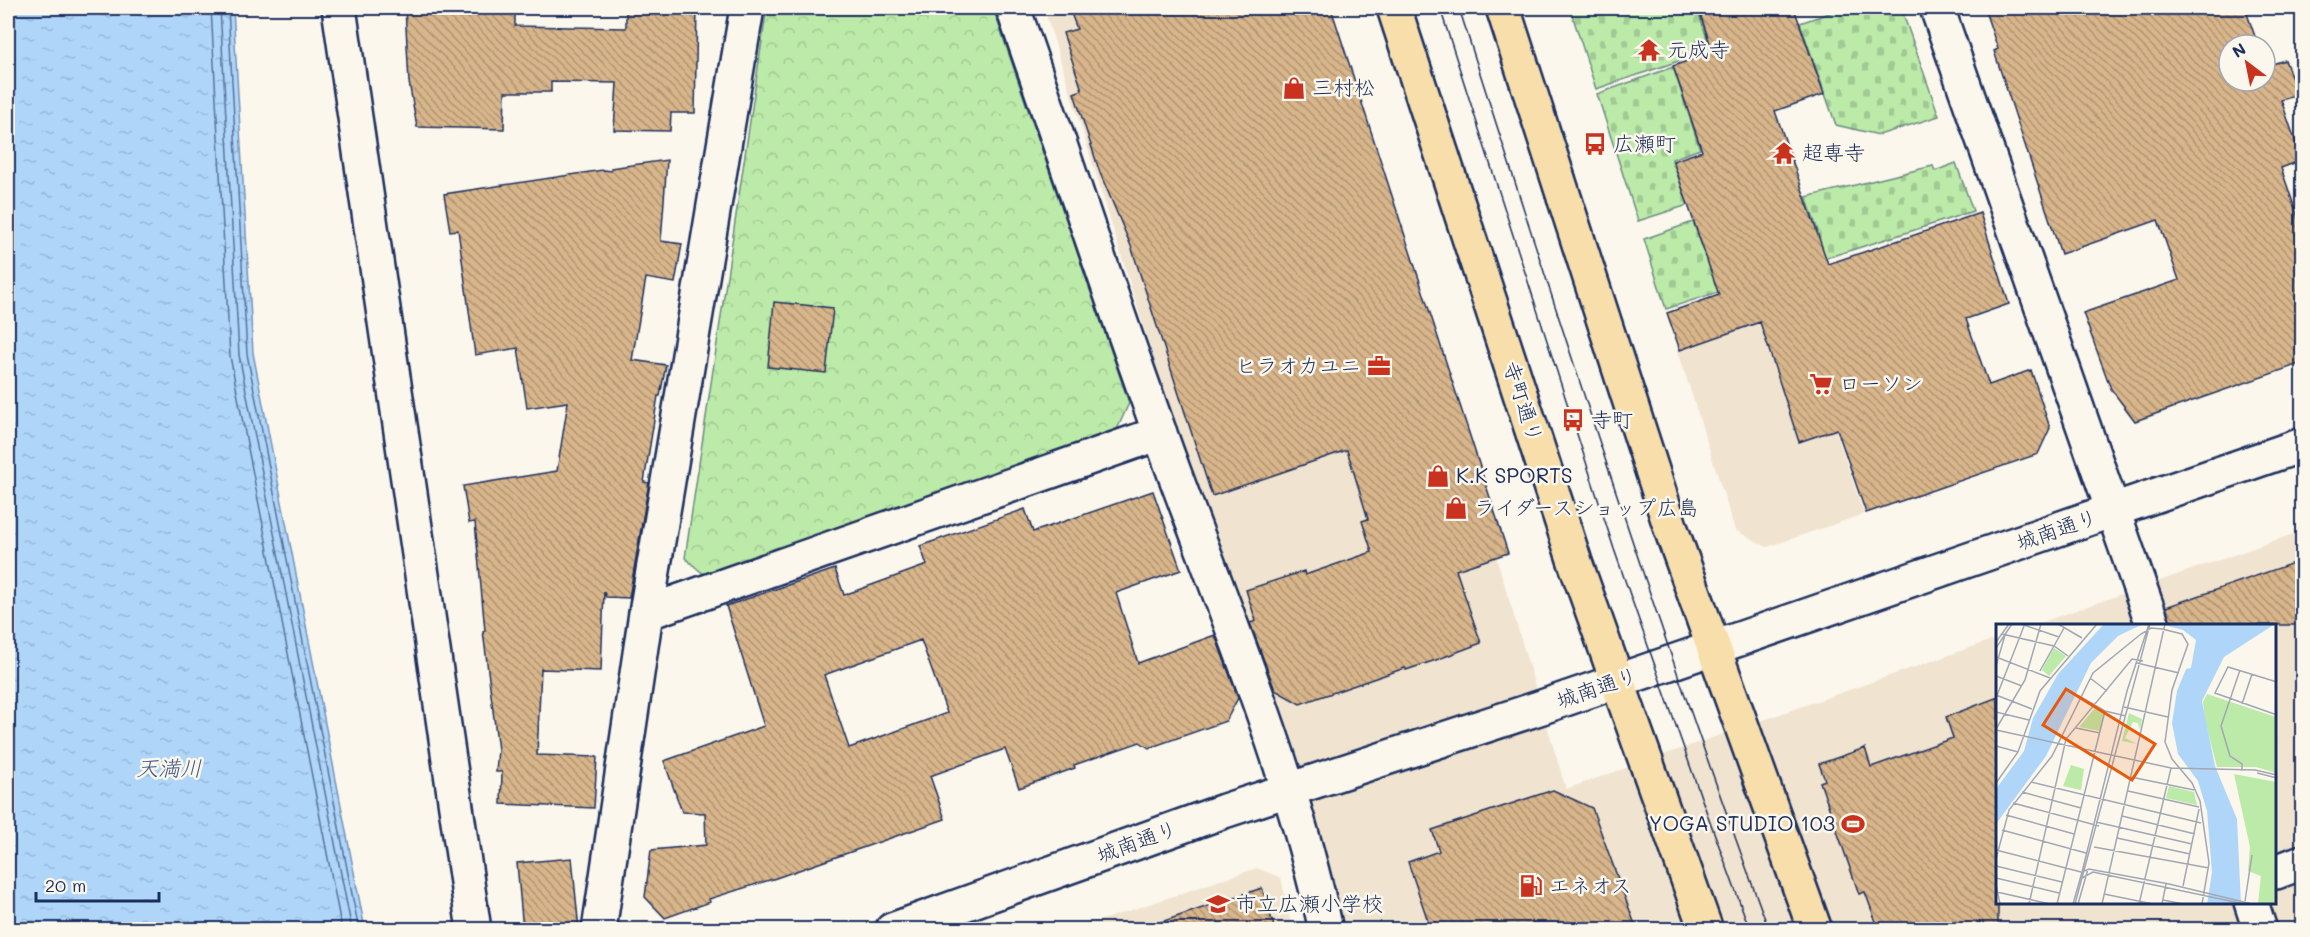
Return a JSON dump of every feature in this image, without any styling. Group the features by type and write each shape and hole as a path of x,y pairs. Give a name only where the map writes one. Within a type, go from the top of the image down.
{"highway":[{"name":"寺町通り","path":"1394,8 1575,562 1706,930"},
{"path":"1503,8 1671,529 1815,930"}],"street":[{"path":"339,8 474,930"},
{"path":"599,930 646,613 747,8"},
{"path":"1013,8 1160,433 1264,717 1313,869 1326,930"},
{"path":"1937,8 2153,624"},
{"path":"646,613 1160,433"},
{"name":"城南通り","path":"892,930 1224,811 1617,681 2302,444"},
{"path":"2277,872 2302,862"},
{"path":"2251,904 2260,930"}],"shaded area":[{"path":"1044,8 1331,8 1566,789 1996,639 1996,904 2277,904 2277,624 2037,624 2302,531 2302,929 1328,929 1317,881"},
{"path":"1836,297 1877,418 1836,432 1864,514 1767,547 1735,530 1678,351"},
{"name":"市立広瀬小学校","path":"1257,868 1281,878 1292,929 1072,930"}],"green space":[{"path":"776,8 989,8 994,11 1129,403 1115,434 708,578 685,558 766,14"},
{"name":"元成寺","path":"1570,8 1697,8 1711,50 1596,89"},
{"path":"1844,8 1901,8 1939,116 1879,135 1836,125 1800,23"},
{"path":"1673,67 1700,149 1672,159 1688,205 1638,221 1597,94"},
{"path":"1956,163 1973,211 1666,309 1644,239 1693,222 1710,268 1818,231 1806,197 1933,166 1935,171"}],"water":[{"name":"天満川","path":"8,8 233,8 253,353 365,929 8,929"}],"building":[{"path":"405,8 515,8 515,26 626,28 626,8 697,8 695,113 671,113 670,131 614,130 617,83 551,82 551,92 505,92 504,129 417,127 409,82"},
{"path":"1069,8 1331,8 1508,553 1456,570 1481,643 1300,704 1275,690 1250,623 1256,621 1246,590 1304,571 1305,575 1372,552 1362,521 1368,519 1347,450 1212,496 1131,246 1100,173 1074,93 1082,90 1063,33 1077,29"},
{"path":"1698,8 1794,8 1824,94 1775,111 1828,264 1980,213 2009,304 1966,319 1989,385 2031,370 2050,428 2038,454 1866,513 1837,429 1799,442 1760,322 1680,350 1667,313 1719,295 1673,161 1702,151 1673,66 1713,52"},
{"path":"1984,8 2245,8 2254,33 2217,33 2217,93 2277,93 2277,63 2285,60 2298,95 2281,100 2302,160 2281,168 2302,229 2302,363 2135,421 2111,389 2083,313 2179,280 2158,220 2061,254 1994,51 1998,49"},
{"path":"667,160 661,241 682,244 675,283 646,278 632,360 666,365 660,396 658,396 644,482 649,483 629,598 606,597 604,592 601,671 541,669 537,755 597,757 594,808 501,804 502,772 496,772 498,750 483,631 485,631 475,522 469,523 463,486 557,471 568,402 527,408 518,348 475,355 458,230 450,231 444,194 603,170 611,171 611,168"},
{"path":"774,302 833,308 826,373 768,367"},
{"path":"1153,491 1181,570 1116,593 1138,663 1215,635 1238,698 1226,721 1149,748 1140,742 1074,765 1075,768 1019,788 1005,749 930,776 945,819 709,899 710,902 665,918 645,897 651,850 706,845 705,813 682,812 664,761 764,726 726,606 835,569 844,595 927,565 920,546 1025,509 1033,532","holes":["921,640 947,713 849,748 824,675"]},
{"path":"2302,560 2302,625 2171,624 2166,607"},
{"path":"1996,698 1998,930 1879,930 1865,892 1859,894 1820,782 1825,780 1819,764 1865,748 1871,767 1953,738 1946,717"},
{"path":"1553,790 1592,808 1637,930 1431,930 1408,862 1439,851 1432,830"},
{"path":"572,858 579,930 523,930 517,863"},
{"path":"1262,888 1275,930 1156,930 1155,924"}],"tram line":[{"path":"1440,8 1614,549 1750,930"},
{"path":"1459,8 1647,585 1769,930"}],"place":[{"name":"元成寺","path":"1649,50"},
{"name":"三村松","path":"1294,88"},
{"name":"広瀬町","path":"1595,144"},
{"name":"超専寺","path":"1784,153"},
{"name":"ヒラオカユニ","path":"1379,366"},
{"name":"ローソン","path":"1821,384"},
{"name":"寺町","path":"1573,420"},
{"name":"K.K SPORTS","path":"1438,476"},
{"name":"ライダースショップ広島","path":"1456,508"},
{"name":"YOGA STUDIO 103","path":"1853,824"},
{"name":"エネオス","path":"1531,886"},
{"name":"市立広瀬小学校","path":"1218,904"}]}
